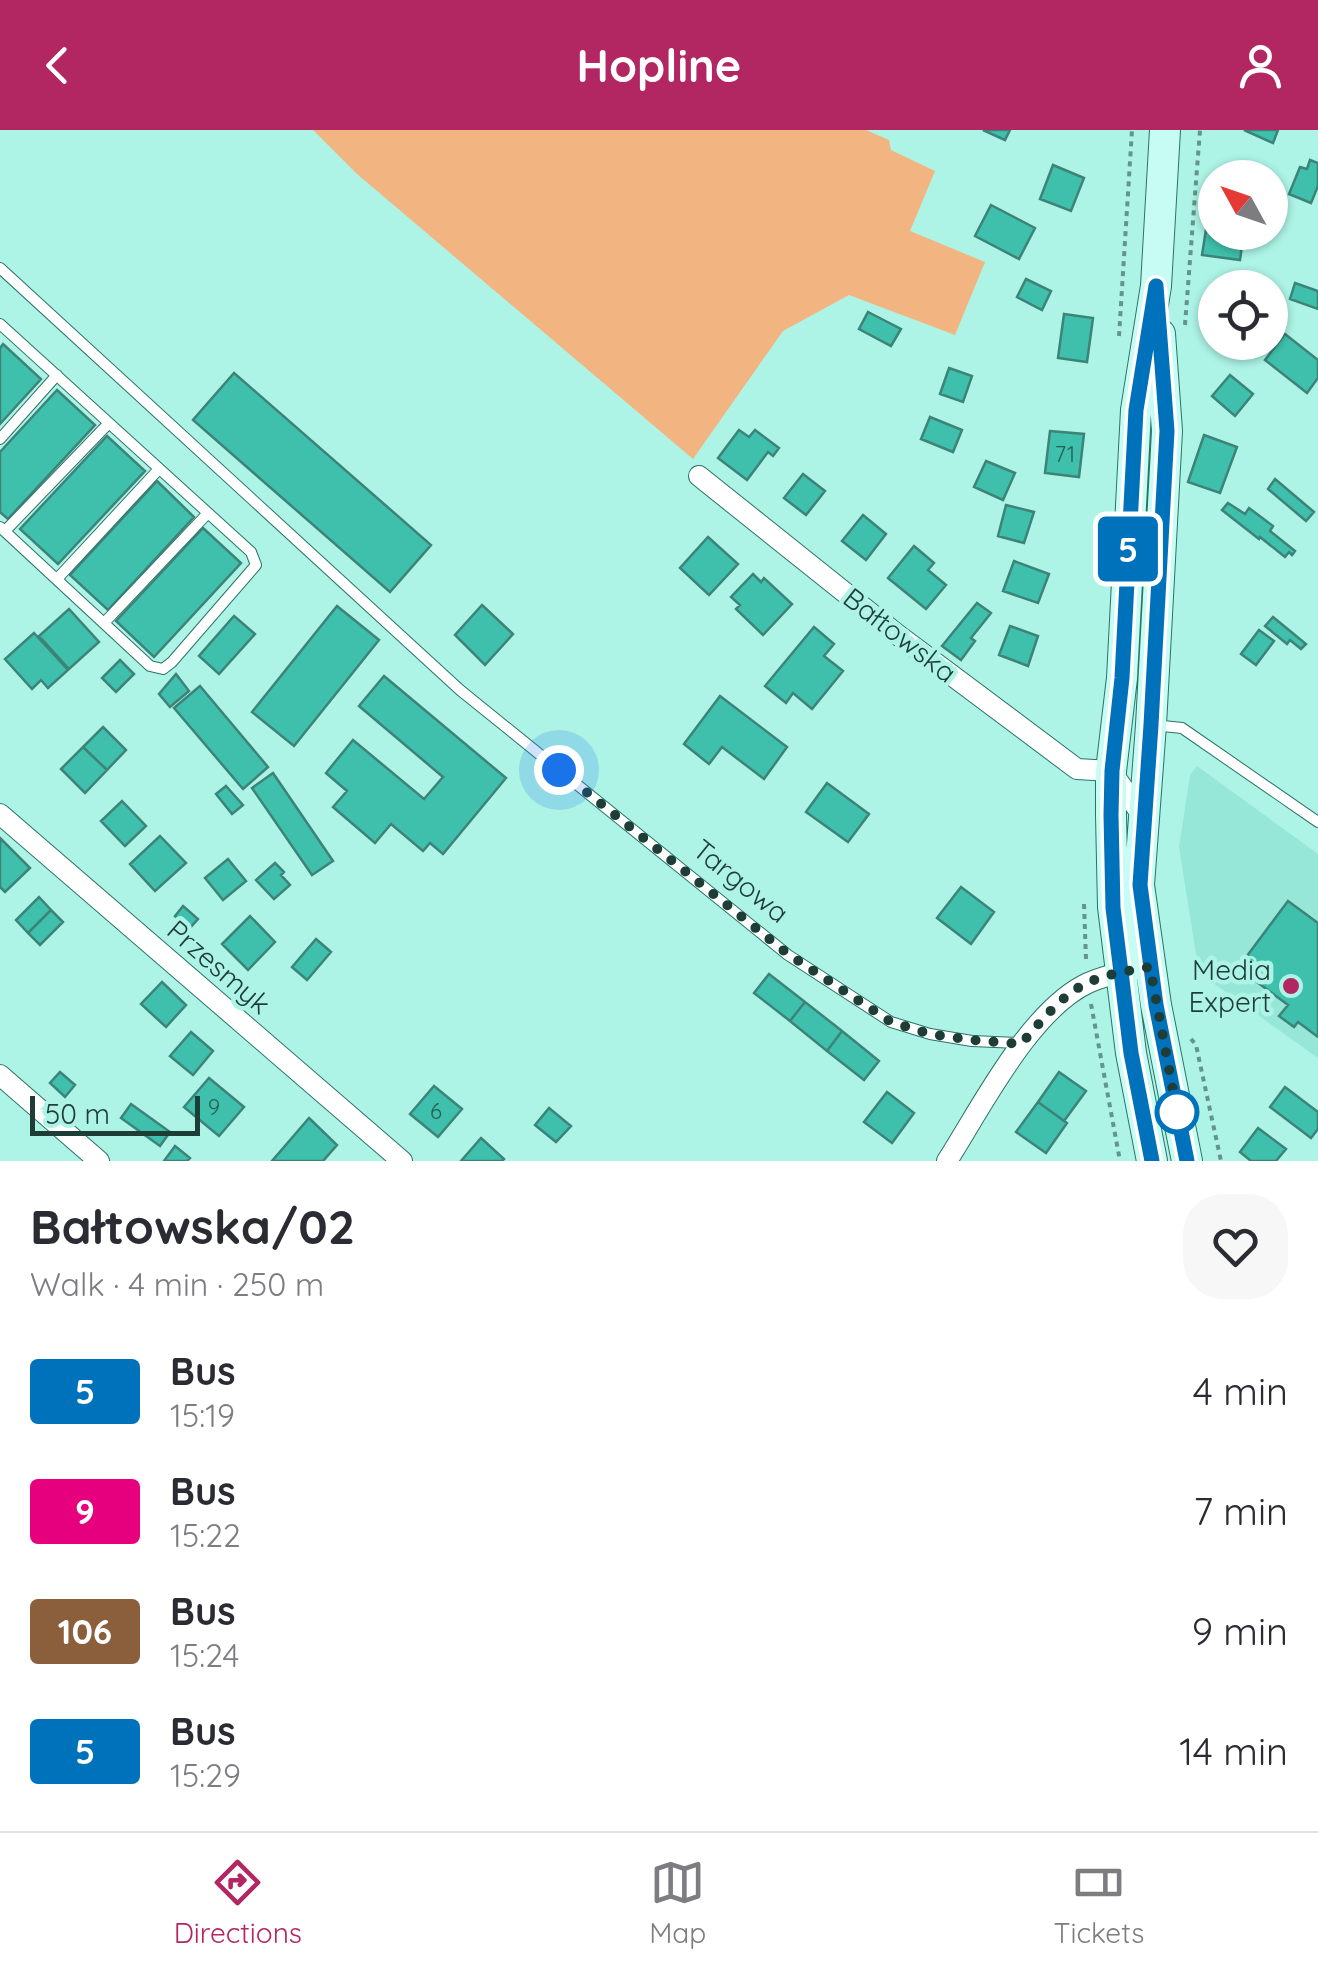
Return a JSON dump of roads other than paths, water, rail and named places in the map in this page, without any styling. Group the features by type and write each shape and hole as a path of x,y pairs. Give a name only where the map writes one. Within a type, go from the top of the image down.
{"main road":[{"path":"1166,130 1156,286 1136,410 1127,685 1112,771 1113,908 1135,970 1187,1161"},
{"path":"1152,1161 1131,1053 1146,717 1167,431 1156,286"}],"street":[{"name":"Bałtowska","path":"698,476 898,635 1077,769 1112,771"},
{"path":"1112,771 1144,818"},
{"name":"Przesmyk","path":"0,814 402,1161"},
{"path":"946,1161 1021,1044 1059,1002 1087,983 1135,970"},
{"path":"0,1075 99,1161"}],"lane":[{"name":"Targowa","path":"0,268 460,690 788,954 891,1022 930,1034 1021,1044"},
{"path":"3,332 56,375 159,468 251,552 256,564 248,576 163,668 150,666 2,529 109,423"},
{"path":"0,439 56,375"},
{"path":"56,579 159,468"},
{"path":"104,623 208,513"},
{"path":"1146,717 1182,728 1318,822"}],"place":[{"name":"Media Expert","path":"1291,986"}]}
